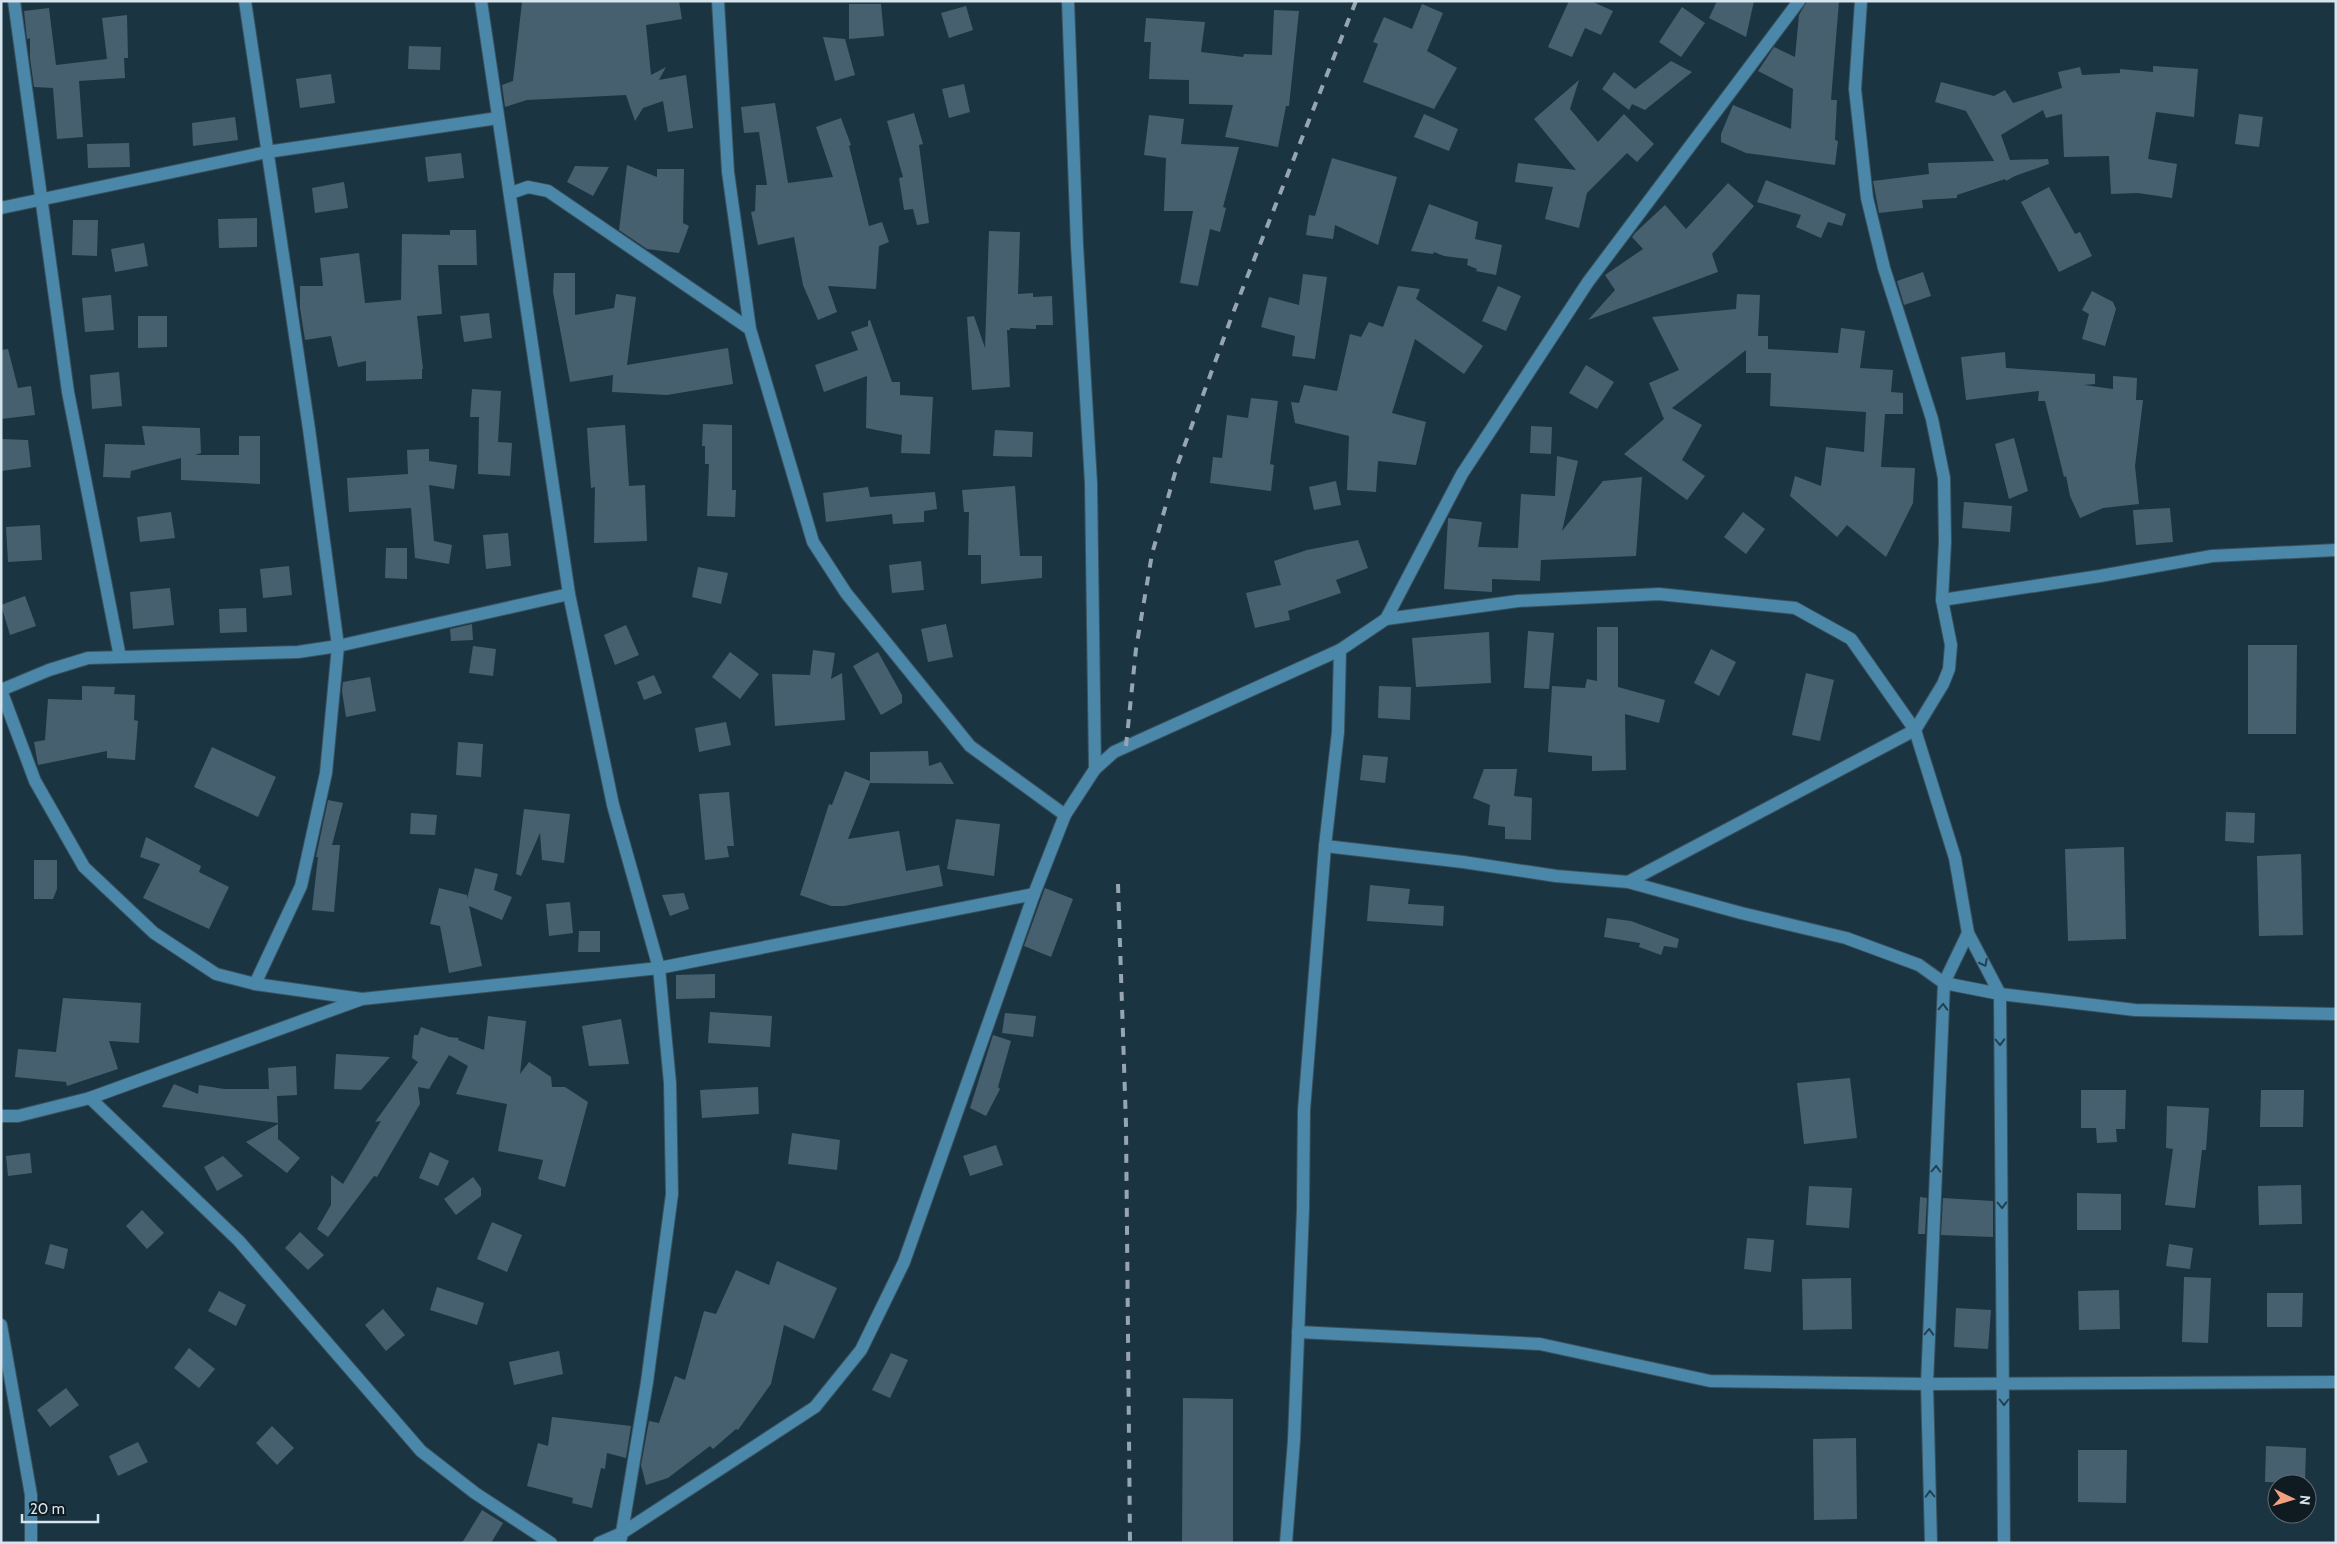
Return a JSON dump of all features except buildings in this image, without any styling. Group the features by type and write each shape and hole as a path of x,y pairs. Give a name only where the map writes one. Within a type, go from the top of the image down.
{"street":[{"path":"14,1 43,198 68,392 120,657"},
{"path":"245,1 309,429 338,646 326,773 301,886 254,984"},
{"path":"481,1 569,594 613,806 659,968 670,1083 672,1194 647,1382 621,1538"},
{"path":"718,1 728,172 750,329 813,542 846,592 970,746 1065,815"},
{"path":"1068,1 1077,245 1091,483 1094,769"},
{"path":"1386,619 1462,474 1588,282 1798,1"},
{"path":"1628,882 1915,730 1943,684 1949,670 1951,645 1942,600 1945,542 1944,478 1932,419 1884,268 1867,198 1855,89 1861,1"},
{"path":"1,208 267,152 498,118"},
{"path":"511,193 528,188 548,191 750,329"},
{"path":"1942,600 2100,576 2212,556 2336,550"},
{"path":"569,594 338,646 298,652 88,658 49,670 1,690 35,781 84,867 154,933 216,974 254,984 362,999 659,968 1034,894"},
{"path":"599,1543 621,1538 815,1407 861,1350 904,1262 1034,894 1065,815 1094,769 1114,752 1340,650 1386,619 1518,601 1659,594 1796,608 1851,639 1915,730 1955,858 1968,933 2000,994 2004,1543"},
{"path":"1286,1543 1294,1440 1303,1209 1304,1110 1325,846 1338,732 1340,650"},
{"path":"1325,846 1463,862 1556,876 1628,882 1741,913 1846,938 1919,965 1944,983 2000,994 2135,1010 2336,1014"},
{"path":"1931,1543 1927,1384 1944,983 1968,933"},
{"path":"1,1116 18,1116 90,1098 362,999"},
{"path":"90,1098 239,1241 421,1451 476,1493 551,1543"},
{"path":"1,1324 31,1496 31,1543"},
{"path":"1298,1332 1540,1344 1710,1381 1927,1384 2336,1382"}],"railway":[{"path":"1126,746 1136,649 1152,554 1177,466 1233,313 1356,1"},
{"path":"1118,884 1126,1125 1130,1543"}]}
